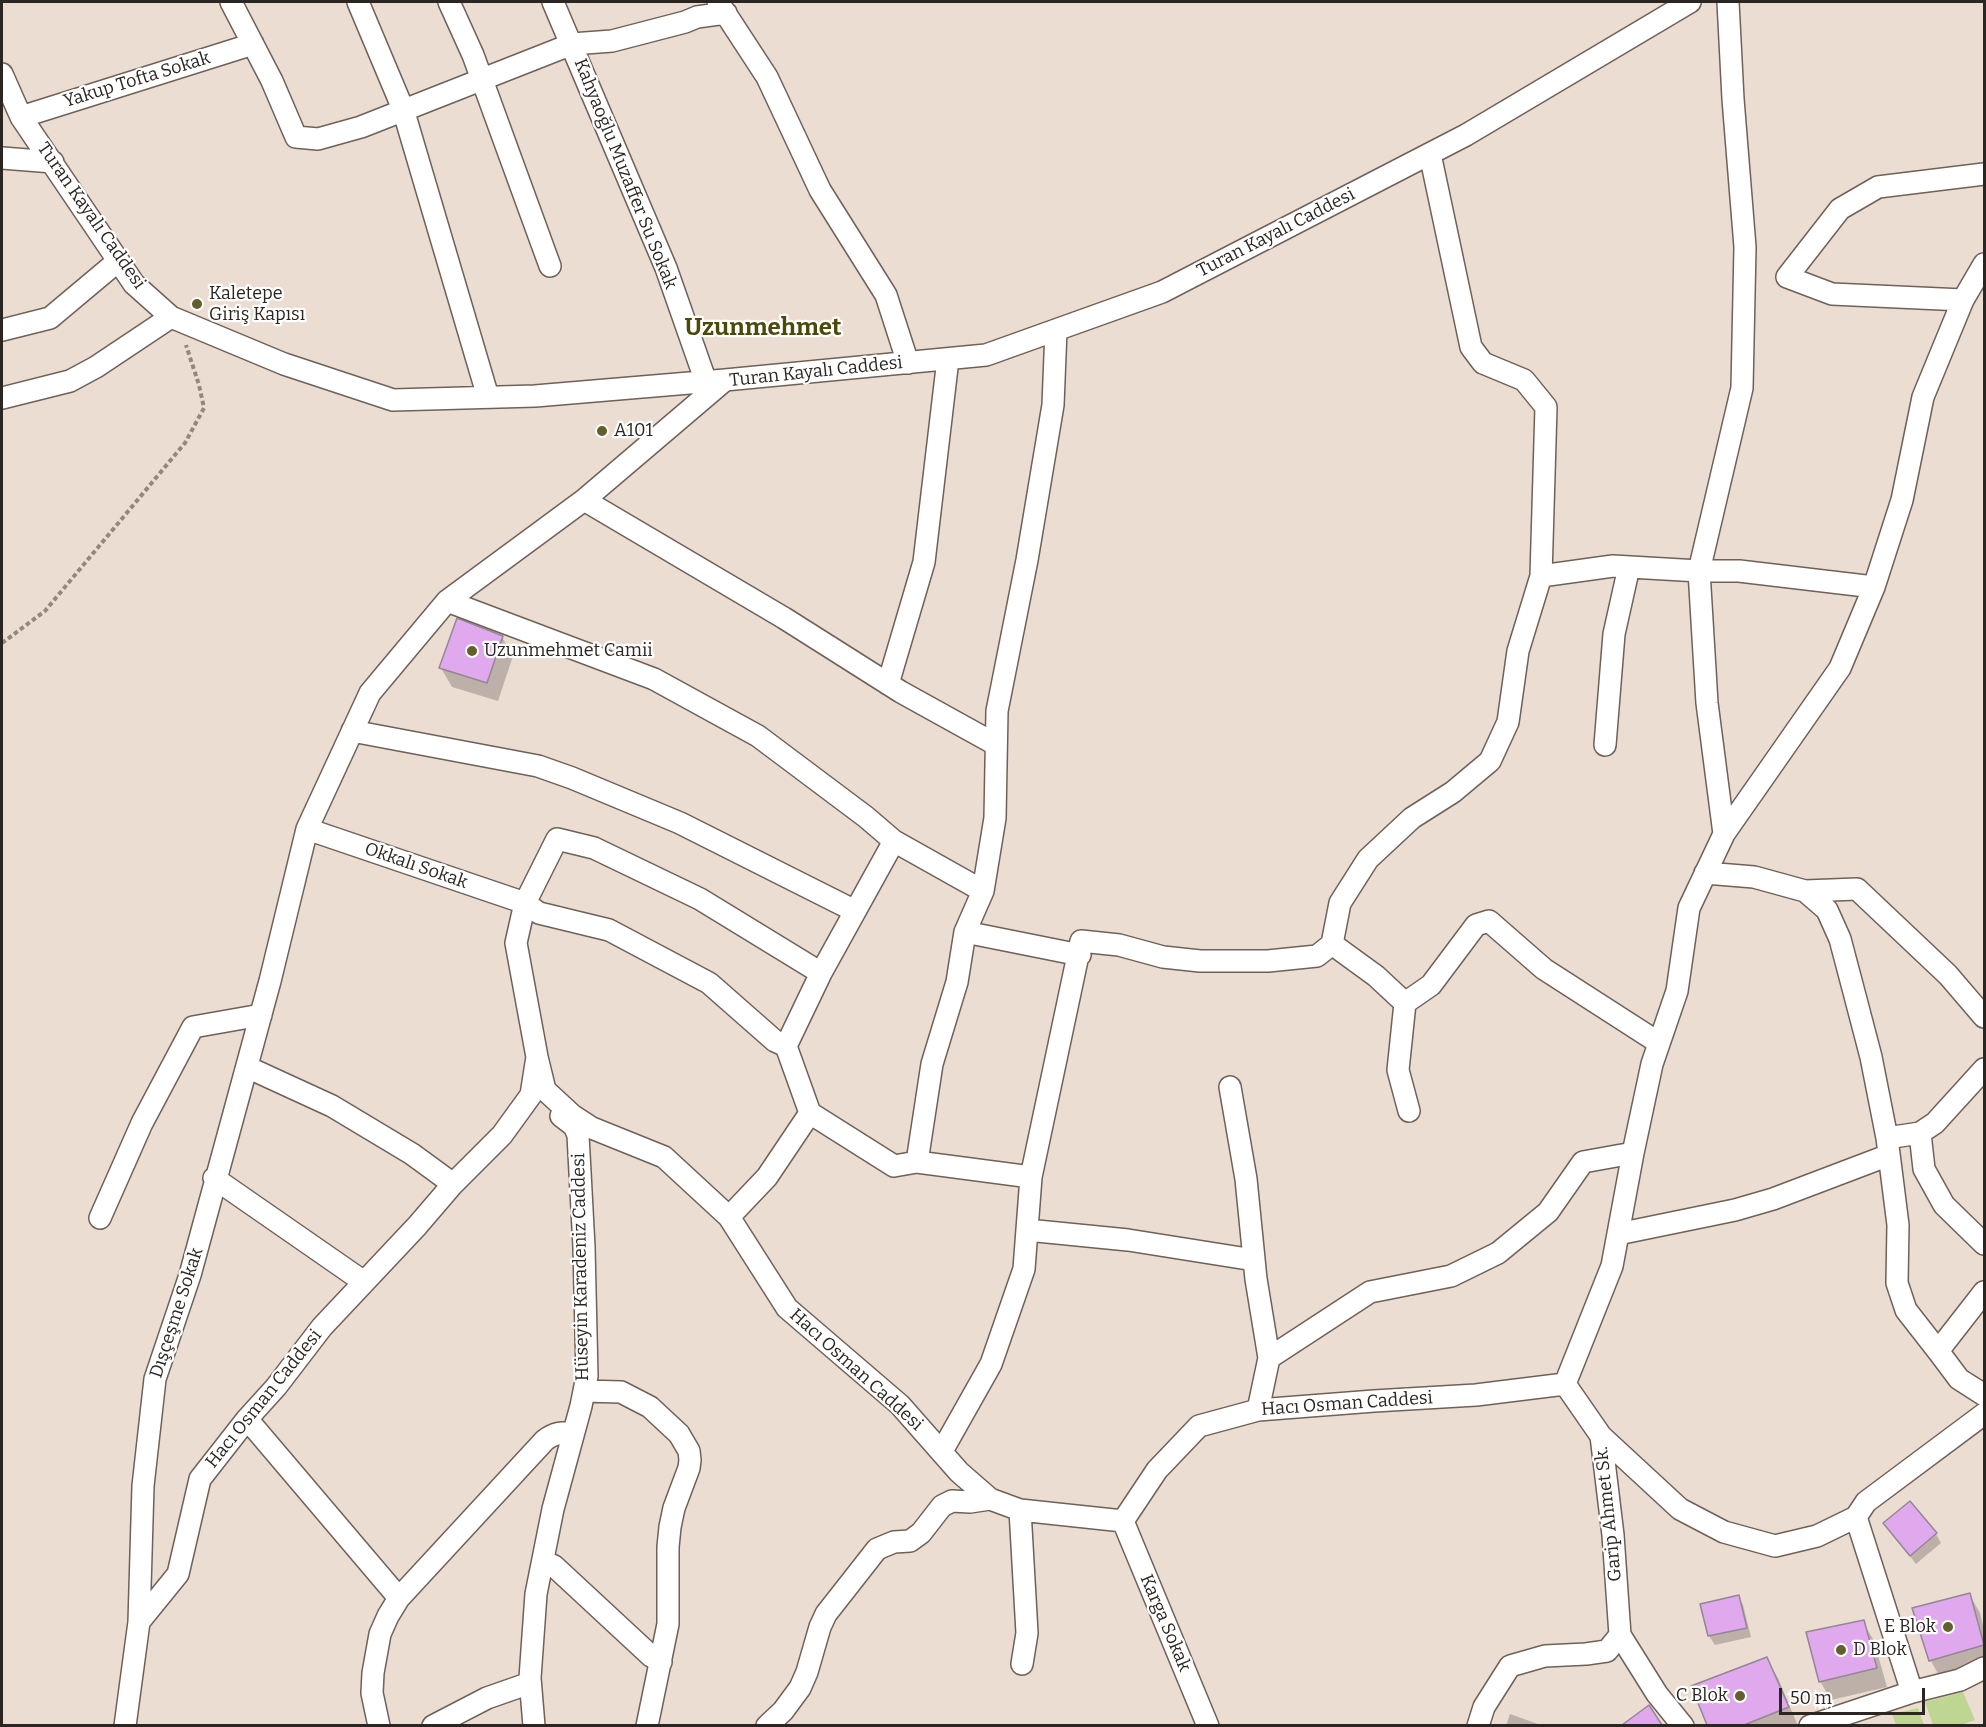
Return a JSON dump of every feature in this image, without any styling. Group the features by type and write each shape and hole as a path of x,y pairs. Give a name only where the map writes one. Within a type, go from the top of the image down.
{"street":[{"path":"231,2 296,137 318,139 361,127 572,44 612,41 685,22 722,8 767,77 820,190 886,295 908,363"},
{"path":"358,2 403,109 488,397"},
{"path":"449,2 482,78 550,266"},
{"name":"Kahyaoğlu Muzaffer Su Sokak","path":"553,2 715,381"},
{"name":"Turan Kayalı Caddesi","path":"2,74 21,117 118,261 134,284 171,317 284,364 393,400 535,396 986,355 1162,292 1466,135 1690,2"},
{"path":"1724,834 1707,703 1700,571 1742,388 1745,247 1728,2"},
{"name":"Yakup Tofta Sokak","path":"21,117 253,44"},
{"path":"942,1450 991,1364 1023,1269 1031,1177 1081,941 1119,945 1163,957 1200,961 1268,961 1317,956 1332,944 1340,903 1368,859 1412,818 1453,792 1490,761 1508,722 1518,651 1541,576 1546,407 1524,380 1483,363 1471,347 1430,154"},
{"path":"2,158 52,162"},
{"path":"1963,300 1832,294 1787,277 1840,209 1878,187 1984,174"},
{"path":"2,330 50,318 118,261"},
{"path":"1600,1436 1565,1384 1612,1266 1652,1064 1677,991 1689,908 1724,834 1840,668 1874,587 1902,500 1923,397 1963,300 1984,264"},
{"path":"2,398 70,381 96,367 171,317"},
{"path":"917,1162 932,1064 957,982 965,932 983,891 995,818 997,711 1027,560 1053,405 1056,330"},
{"path":"888,684 924,562 948,359"},
{"name":"Dışçeşme Sokak","path":"124,1725 139,1622 143,1486 154,1379 190,1275 270,981 307,829 370,693 447,601 584,500 715,381"},
{"path":"584,500 784,618 888,684 996,744"},
{"path":"1541,576 1613,566 1739,571 1874,587"},
{"path":"1605,745 1614,634 1629,567"},
{"path":"447,601 654,679 758,736 866,817 894,841 983,891"},
{"path":"352,731 538,766 572,777 680,823 855,911"},
{"name":"Okkalı Sokak","path":"307,829 525,903"},
{"name":"Hacı Osman Caddesi","path":"139,1622 178,1574 200,1479 322,1327 417,1226 453,1184 539,1097 537,1057 516,943 525,903 556,839 594,848 700,899 820,972"},
{"path":"894,841 820,972 786,1046 810,1113 894,1166 917,1162 1031,1177"},
{"path":"1705,873 1754,877 1805,891 1857,889 1948,975 1984,1017"},
{"path":"1805,891 1827,910 1840,939 1871,1057 1888,1147 1898,1225 1897,1283 1906,1310 1959,1379 1984,1395"},
{"path":"525,903 539,913 609,930 709,983 774,1041 786,1046"},
{"path":"1409,1111 1398,1070 1405,1003 1431,985 1476,925 1489,921 1544,969 1659,1042"},
{"path":"965,932 1079,955"},
{"path":"1332,944 1376,976 1405,1003"},
{"path":"100,1218 142,1123 194,1027 261,1015"},
{"path":"247,1067 332,1106 412,1154 453,1184"},
{"path":"1618,1234 1735,1210 1773,1199 1920,1133 1935,1123 1984,1069"},
{"path":"1230,1087 1246,1179 1254,1260 1269,1358 1258,1410"},
{"name":"Hacı Osman Caddesi","path":"539,1097 572,1115 585,1131 664,1157 729,1217 787,1308 900,1405 959,1472 990,1499 1020,1510 1123,1521 1157,1470 1199,1426 1258,1410 1476,1395 1565,1384"},
{"path":"729,1217 767,1177 810,1113"},
{"name":"Hüseyin Karadeniz Caddesi","path":"534,1725 530,1683 536,1594 553,1509 584,1391 587,1359 585,1131"},
{"path":"1920,1133 1924,1168 1944,1205 1984,1244"},
{"path":"1269,1358 1370,1292 1450,1275 1498,1253 1548,1212 1583,1162 1633,1153"},
{"path":"215,1179 364,1282"},
{"path":"1027,1230 1128,1240 1254,1260"},
{"path":"1938,1351 1984,1292"},
{"path":"584,1391 621,1392 636,1398 662,1416 679,1434 689,1451 689,1468 679,1492 670,1527 668,1624 647,1725"},
{"name":"Garip Ahmet Sk.","path":"1600,1436 1680,1509 1724,1532 1775,1546 1817,1536 1856,1517 1866,1502 1984,1414"},
{"path":"247,1419 399,1598"},
{"path":"379,1725 372,1693 375,1654 380,1634 399,1598 545,1440 563,1432 573,1433"},
{"name":"Garip Ahmet Sk.","path":"1600,1436 1613,1535 1620,1635 1657,1694 1683,1725"},
{"path":"767,1725 783,1711 800,1688 826,1614 878,1549 894,1542 910,1541 921,1533 942,1506 952,1501 970,1502 990,1499"},
{"path":"1020,1510 1027,1633 1022,1665"},
{"path":"1856,1517 1912,1692"},
{"name":"Karga Sokak","path":"1123,1521 1208,1725"},
{"path":"543,1561 554,1566 651,1656 661,1662"},
{"path":"1478,1725 1484,1707 1510,1666 1545,1656 1607,1651 1620,1635"},
{"path":"1810,1725 1912,1692 1960,1680 1984,1668"},
{"path":"433,1725 487,1698 530,1683"}],"path":[{"path":"2,643 45,611 185,443 204,408 199,385 183,339"}],"green space":[{"path":"1963,1692 1975,1720 1961,1725 1933,1725 1925,1702"},
{"path":"1918,1708 1924,1725 1896,1725 1892,1714"}],"building":[{"name":"Uzunmehmet Camii","path":"457,618 503,636 487,683 439,668"},
{"path":"1910,1501 1937,1533 1910,1556 1883,1523"},
{"name":"E Blok","path":"1970,1593 1984,1645 1929,1661 1912,1608"},
{"path":"1739,1595 1747,1628 1708,1636 1700,1604"},
{"name":"D Blok","path":"1864,1620 1877,1668 1819,1682 1806,1632"},
{"name":"C Blok","path":"1767,1657 1789,1707 1744,1725 1707,1725 1691,1686"},
{"path":"1649,1705 1662,1725 1622,1725"}],"place":[{"name":"Kaletepe Giriş Kapısı","path":"197,304"},
{"name":"A101","path":"602,431"},
{"name":"Uzunmehmet Camii","path":"472,651"},
{"name":"E Blok","path":"1948,1627"},
{"name":"D Blok","path":"1841,1650"},
{"name":"C Blok","path":"1740,1696"}],"district":[{"name":"Uzunmehmet","path":"763,328"}]}
